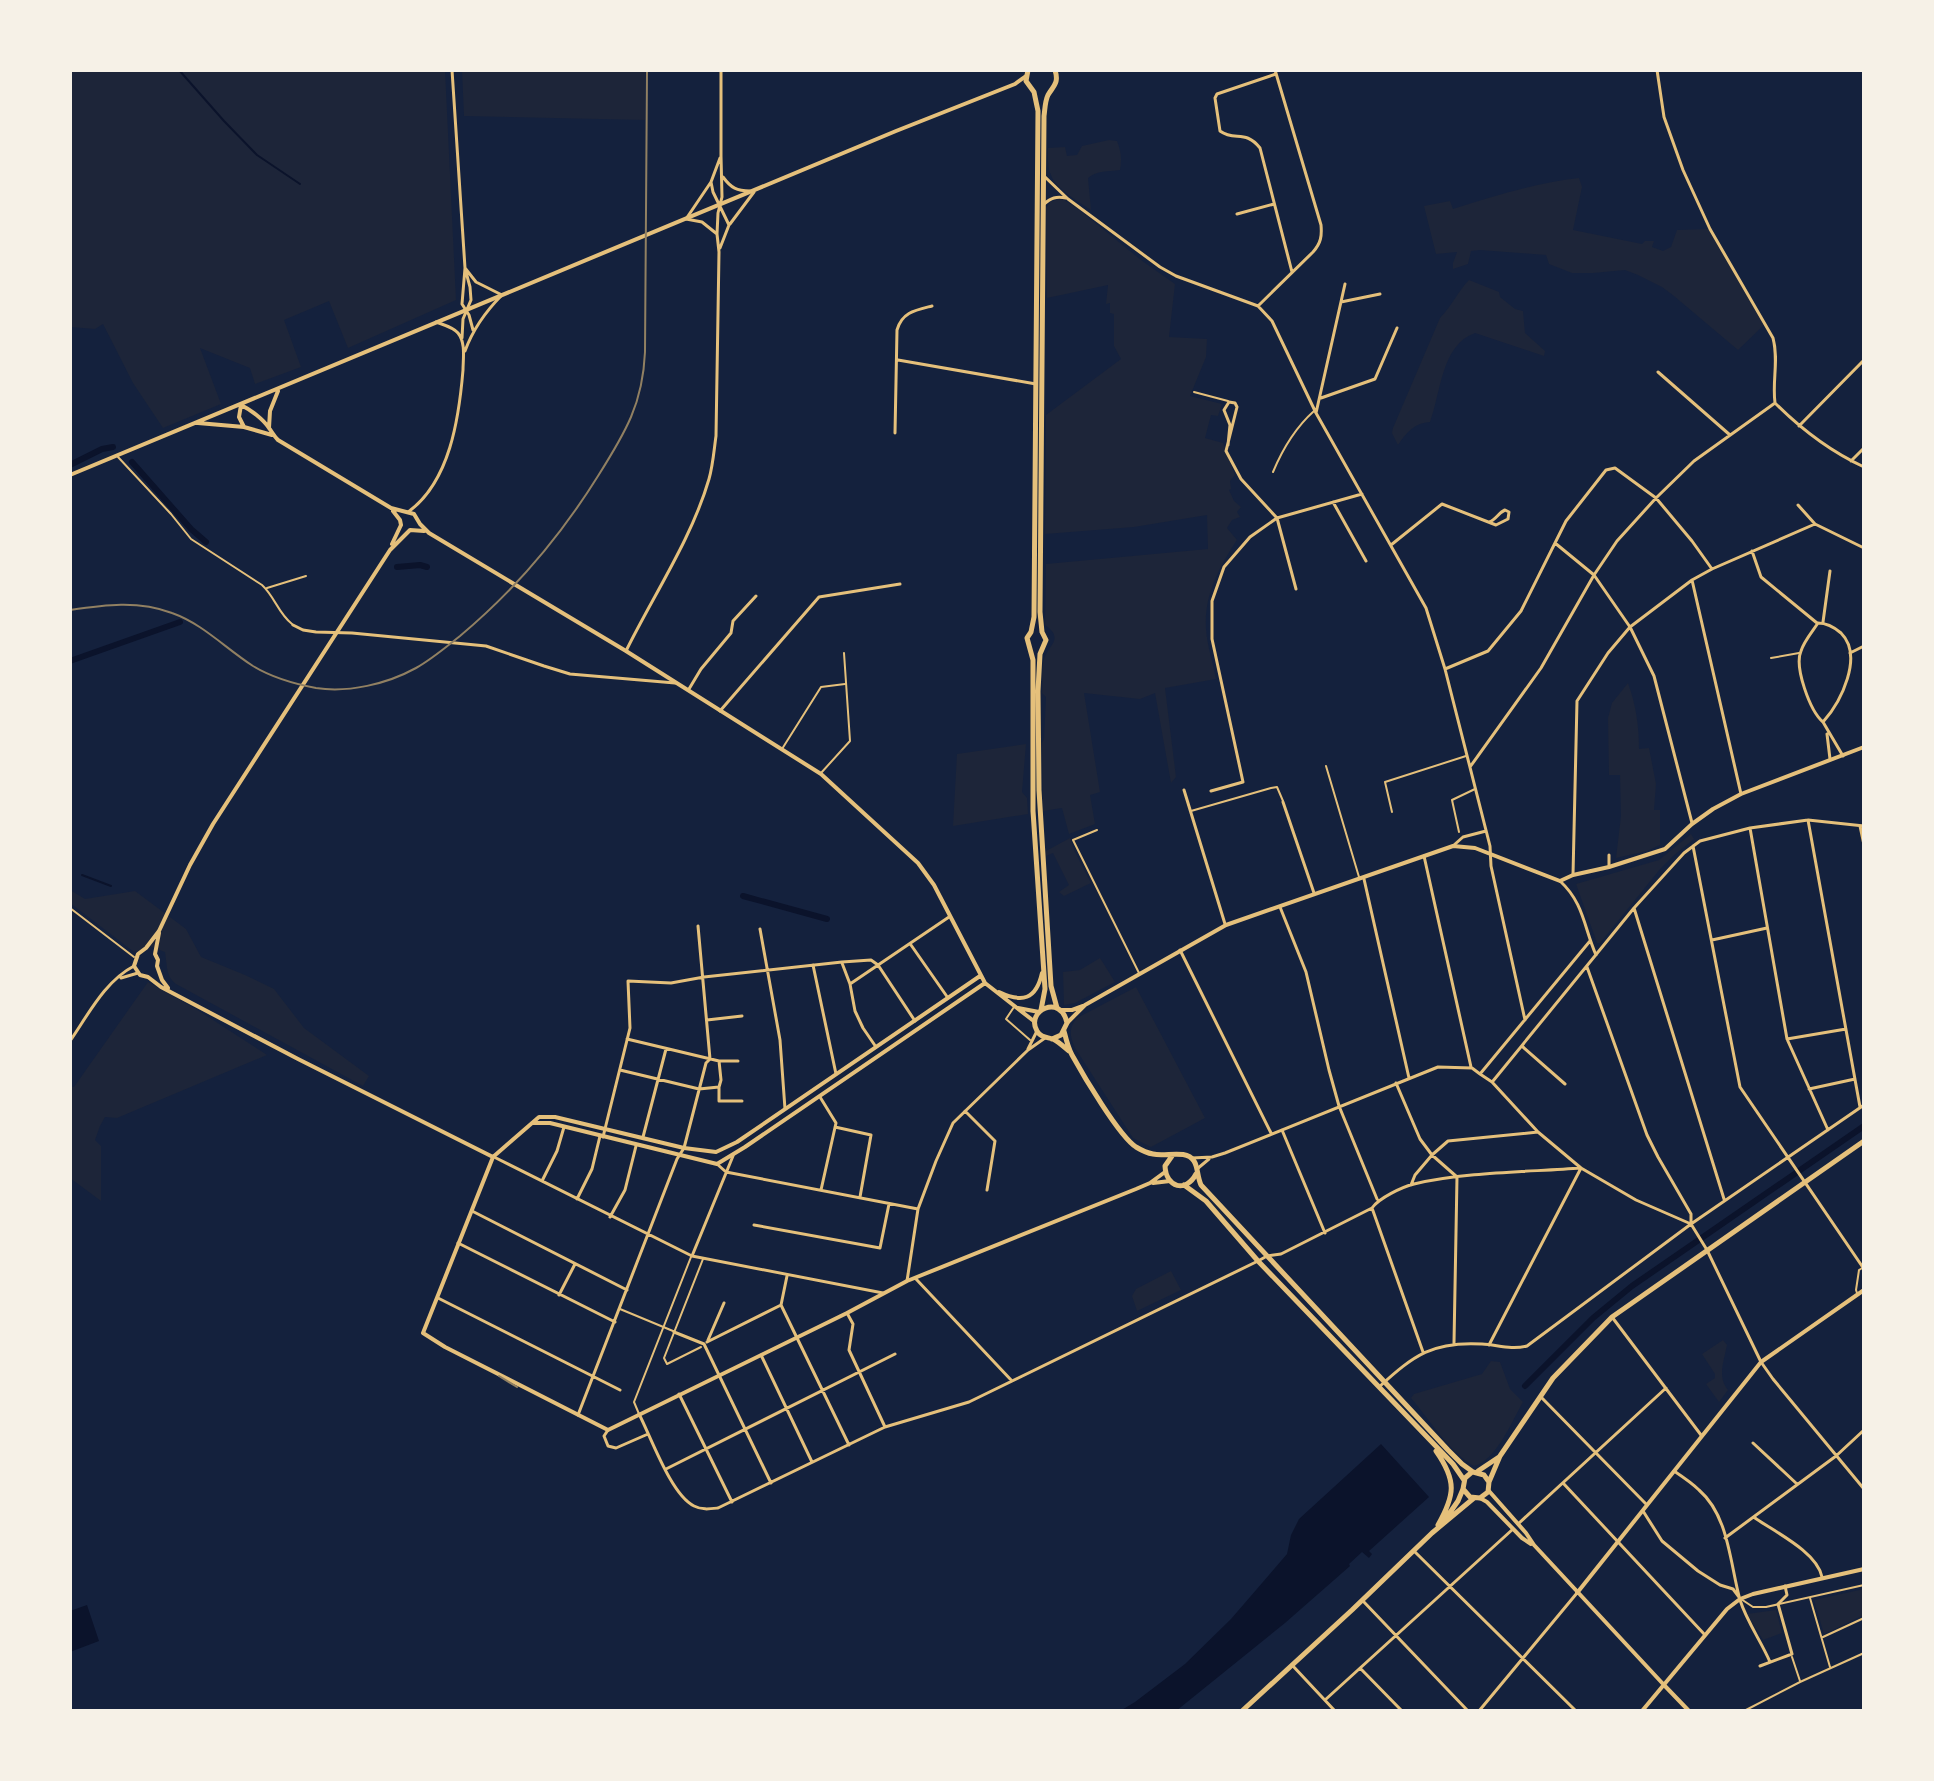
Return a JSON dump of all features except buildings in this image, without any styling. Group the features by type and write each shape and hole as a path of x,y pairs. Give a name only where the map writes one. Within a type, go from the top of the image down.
{"main road":[{"path":"1042,632 1044,116 1049,92 1056,85 1055,70"},
{"path":"1027,73 1028,86 1034,92 1049,92"},
{"path":"1034,92 1038,111 1034,617 1027,638 1033,660 1033,811 1045,989 1035,1022 1037,1031 1070,1052"},
{"path":"1031,632 1037,630 1046,636 1040,654 1038,691 1039,790 1051,986 1067,1023 1061,1035 1049,1038"},
{"path":"1031,646 1039,648 1044,645"},
{"path":"1040,1011 1049,1007 1059,1009"},
{"path":"1064,1031 1070,1052 1125,1136 1138,1148 1153,1154 1183,1154 1192,1158 1201,1185 1455,1457 1484,1475 1489,1482"},
{"path":"1242,1711 1435,1530 1489,1489 1500,1456 1540,1396 1566,1363 1612,1317 1864,1141"},
{"path":"1153,1154 1170,1181 1179,1186 1192,1181 1196,1172"},
{"path":"1165,1169 1173,1156"},
{"path":"1184,1185 1206,1201 1258,1261 1453,1464 1464,1480"},
{"path":"1427,1437 1449,1471 1452,1485 1452,1496 1435,1530"},
{"path":"1441,1525 1458,1501 1468,1474 1500,1456"},
{"path":"1463,1489 1468,1496 1477,1498"}],"street":[{"path":"452,70 465,268 462,304 473,330"},
{"path":"626,651 695,517 710,476 716,436 717,234 723,177 721,70"},
{"path":"1657,70 1664,117 1683,170 1710,229 1773,338 1776,349 1775,403 1798,427 1864,467"},
{"path":"1258,306 1292,272 1319,244 1322,236 1275,72 1217,94 1215,98 1220,131 1226,135 1246,136 1260,148 1292,272"},
{"path":"70,475 1015,84 1027,73"},
{"path":"1015,84 1028,86"},
{"path":"686,219 711,182 721,156"},
{"path":"1044,176 1068,199 1160,267 1176,276 1258,306 1272,321 1316,412 1426,608 1476,789 1525,1020"},
{"path":"723,177 739,191 754,192"},
{"path":"711,182 729,225"},
{"path":"719,252 729,225 754,192"},
{"path":"1044,204 1050,198 1068,199"},
{"path":"1237,214 1274,204"},
{"path":"686,219 702,222 717,234"},
{"path":"465,268 476,282 502,295"},
{"path":"461,340 463,319 471,300 465,268"},
{"path":"1273,472 1297,429 1316,412 1345,284"},
{"path":"1340,302 1380,294"},
{"path":"464,354 473,330 502,295"},
{"path":"895,433 897,330 910,312 932,306"},
{"path":"390,550 407,513 422,500 435,482 453,439 461,396 464,354 458,332 436,322"},
{"path":"1320,398 1375,379 1397,328"},
{"path":"898,360 1036,384"},
{"path":"1798,427 1864,360"},
{"path":"1658,372 1730,435"},
{"path":"269,428 270,411 279,389"},
{"path":"1194,392 1235,403 1237,407 1226,451 1241,479 1277,518 1296,589"},
{"path":"1228,445 1230,425 1224,410 1229,402"},
{"path":"1470,767 1541,668 1617,541 1694,461 1775,403"},
{"path":"241,405 239,417 244,427"},
{"path":"241,405 269,428 272,435"},
{"path":"196,423 244,427 272,435 387,505 417,518 429,533 626,651 821,774 918,863 927,874 985,983 1035,1022"},
{"path":"1851,461 1864,448"},
{"path":"117,456 191,539 267,590 276,607 293,625 303,630 486,646 570,674 675,683"},
{"path":"1445,669 1488,651 1521,611 1566,521 1606,470 1615,468 1656,498 1712,569"},
{"path":"1211,791 1243,782 1212,639 1212,601 1224,567 1250,537 1277,518 1362,494"},
{"path":"138,973 134,966 135,958 159,931 213,824 390,550 403,535 417,526 422,500"},
{"path":"1333,502 1366,561"},
{"path":"1391,545 1442,504 1496,525 1508,519 1509,512 1500,512 1494,521 1489,522"},
{"path":"387,505 405,529 429,533"},
{"path":"1798,505 1815,524 1864,548"},
{"path":"1573,875 1577,701 1608,653 1630,627 1692,580 1815,524"},
{"path":"1555,543 1594,575 1630,627 1654,676 1692,824"},
{"path":"1752,551 1761,577 1846,639 1850,653 1848,677 1833,711 1823,722"},
{"path":"1830,571 1820,623 1800,652 1799,663 1804,685 1818,717 1843,756"},
{"path":"267,590 306,576"},
{"path":"1692,580 1741,794"},
{"path":"720,711 819,597 900,584"},
{"path":"688,690 731,633 733,621 756,596"},
{"path":"1850,653 1864,646"},
{"path":"1771,658 1800,652"},
{"path":"821,774 850,741 844,653"},
{"path":"782,749 821,687 846,684"},
{"path":"1827,731 1831,760"},
{"path":"1560,881 1665,849 1692,824 1741,794 1864,747"},
{"path":"1392,812 1385,782 1467,755"},
{"path":"1326,766 1361,878 1409,1078"},
{"path":"1191,811 1277,787 1315,895"},
{"path":"1459,832 1452,800 1476,789"},
{"path":"1184,790 1226,925"},
{"path":"1379,1387 1423,1352 1454,1344 1527,1346 1691,1224 1862,1106 1808,820"},
{"path":"1492,1082 1634,908 1684,853 1700,841 1750,828 1808,820 1862,826 1864,845"},
{"path":"1750,828 1787,1039 1828,1130"},
{"path":"1097,830 1073,840 1140,974"},
{"path":"1059,1009 1072,1010 1085,1005 1226,925 1453,846 1463,837 1486,831"},
{"path":"1453,846 1475,848 1560,881 1578,903 1596,955"},
{"path":"1693,846 1740,1087 1864,1268 1859,1270 1858,1294"},
{"path":"1609,855 1609,867"},
{"path":"1424,856 1472,1068"},
{"path":"1280,907 1306,972 1339,1106 1378,1200"},
{"path":"70,908 135,958"},
{"path":"1634,908 1725,1200"},
{"path":"850,984 949,917"},
{"path":"578,1415 649,1229 684,1148 706,1063 710,1059 698,926"},
{"path":"1712,940 1768,928"},
{"path":"760,929 780,1040 785,1109"},
{"path":"159,931 157,966 169,990"},
{"path":"1480,1074 1590,941"},
{"path":"910,944 948,998"},
{"path":"1180,950 1272,1134"},
{"path":"142,951 156,956"},
{"path":"577,1199 592,1169 605,1129 630,1028 628,981 671,983 871,960 878,965 915,1021"},
{"path":"842,962 855,1011 876,1047"},
{"path":"993,989 1012,998 1028,996 1037,988 1044,962"},
{"path":"813,965 836,1074"},
{"path":"70,1041 107,988 134,966"},
{"path":"148,977 157,966"},
{"path":"1587,967 1647,1135 1691,1214 1691,1224"},
{"path":"117,979 138,973 148,977 161,987 298,1059 692,1256 883,1293"},
{"path":"608,1430 423,1333 493,1157 539,1117 555,1117 684,1148 716,1152 737,1142 980,976"},
{"path":"717,1164 985,983"},
{"path":"1067,1023 1085,1005"},
{"path":"1015,1007 1040,1011"},
{"path":"1015,1007 1006,1019 1030,1040"},
{"path":"707,1020 742,1016"},
{"path":"1787,1039 1846,1029"},
{"path":"1028,1050 1037,1031"},
{"path":"907,1281 918,1209 953,1123 1028,1050 1049,1038"},
{"path":"627,1039 719,1061 738,1061"},
{"path":"1522,1046 1565,1084"},
{"path":"643,1137 666,1049"},
{"path":"719,1061 719,1101 742,1101"},
{"path":"1192,1158 1212,1157 1438,1067 1472,1068 1492,1082 1538,1132 1581,1168 1626,1195 1691,1224 1707,1250 1761,1362 1864,1489"},
{"path":"619,1070 699,1089 719,1087"},
{"path":"1809,1089 1855,1079"},
{"path":"1396,1083 1420,1139 1432,1155 1457,1177 1454,1344"},
{"path":"819,1096 836,1123 821,1190"},
{"path":"965,1111 995,1141 987,1190"},
{"path":"532,1123 543,1122 717,1164 726,1172 918,1209"},
{"path":"542,1181 557,1151 564,1127"},
{"path":"835,1127 871,1135 860,1197"},
{"path":"1282,1130 1325,1233"},
{"path":"1411,1185 1415,1175 1448,1141 1538,1132"},
{"path":"610,1217 625,1190 636,1146"},
{"path":"733,1156 634,1402 677,1490 689,1503 706,1509 732,1502 885,1427 969,1402 1267,1256 1281,1254 1325,1233 1372,1208 1378,1200 1411,1185 1457,1177 1581,1168"},
{"path":"1196,1172 1212,1157"},
{"path":"1489,1345 1581,1168"},
{"path":"1150,1183 1165,1169"},
{"path":"649,1434 616,1448 608,1446 604,1436 608,1430 639,1414 907,1281 1150,1183 1170,1181"},
{"path":"754,1225 880,1248 889,1203"},
{"path":"1372,1208 1423,1352"},
{"path":"472,1211 627,1290"},
{"path":"458,1243 615,1322"},
{"path":"704,1258 664,1358 667,1364 781,1305"},
{"path":"559,1295 575,1264"},
{"path":"787,1275 781,1305 849,1445"},
{"path":"915,1278 1012,1381"},
{"path":"1479,1711 1761,1362 1864,1290"},
{"path":"436,1297 620,1390"},
{"path":"704,1344 724,1303"},
{"path":"620,1309 704,1344 771,1483"},
{"path":"847,1313 853,1324 849,1350 885,1427"},
{"path":"1612,1317 1702,1436"},
{"path":"666,1469 895,1354"},
{"path":"761,1355 812,1462"},
{"path":"1518,1524 1666,1388"},
{"path":"679,1394 732,1502"},
{"path":"1540,1396 1647,1505"},
{"path":"1725,1538 1836,1456 1864,1430"},
{"path":"1753,1443 1798,1485"},
{"path":"1674,1471 1701,1491 1717,1513 1745,1614 1770,1662"},
{"path":"1563,1483 1705,1635"},
{"path":"1489,1489 1577,1593 1689,1711"},
{"path":"1477,1498 1487,1502 1534,1545"},
{"path":"1643,1511 1662,1541 1698,1571 1733,1589 1740,1599 1753,1607 1766,1607 1864,1585"},
{"path":"1755,1518 1808,1555 1821,1570 1822,1577"},
{"path":"1325,1700 1513,1529"},
{"path":"1413,1550 1576,1711"},
{"path":"1642,1711 1727,1609 1740,1599 1864,1569"},
{"path":"1778,1604 1787,1595 1785,1586"},
{"path":"1810,1598 1830,1669"},
{"path":"1362,1600 1468,1711"},
{"path":"1778,1604 1800,1682"},
{"path":"1822,1637 1864,1618"},
{"path":"1744,1711 1864,1653"},
{"path":"1760,1666 1792,1654"},
{"path":"1292,1665 1335,1711"},
{"path":"1360,1668 1402,1711"}],"shaded area":[{"path":"70,70 445,70 456,300 348,348 329,301 284,320 301,367 255,384 250,368 200,348 221,404 163,428 133,383 103,324 95,329 70,327"},
{"path":"462,70 645,70 645,120 464,116"},
{"path":"1117,141 1120,170 1099,172 1088,178 1091,210 1068,195 1053,180 1048,148 1065,147 1067,156 1077,155 1082,146"},
{"path":"1579,178 1582,187 1573,230 1642,244 1654,241 1652,247 1663,251 1671,247 1677,230 1710,229 1765,324 1738,350 1662,287 1625,270 1572,273 1549,264 1546,255 1480,250 1471,251 1468,264 1453,269 1457,252 1436,254 1424,206 1450,201 1453,209 1531,187"},
{"path":"1056,200 1064,200 1077,208 1175,284 1169,337 1207,339 1206,357 1190,396 1222,404 1218,416 1211,415 1205,438 1223,443 1235,475 1230,481 1229,490 1241,507 1237,512 1240,517 1232,520 1227,528 1237,540 1219,571 1207,605 1207,635 1216,679 1165,688 1176,777 1171,783 1155,693 1140,699 1084,693 1100,792 1090,795 1095,824 1069,834 1062,808 1043,811 1042,743 1046,697 1042,693 1043,667 1055,638 1045,625 1046,564 1208,549 1207,515 1134,527 1045,534 1046,415 1121,359 1114,346 1114,314 1110,313 1110,303 1106,304 1108,285 1047,298 1046,208"},
{"path":"1469,280 1499,292 1500,297 1515,309 1523,311 1525,333 1545,351 1544,356 1475,333 1464,339 1455,348 1444,371 1430,422 1411,429 1398,445 1393,428 1440,318"},
{"path":"1628,683 1636,716 1639,749 1649,748 1656,784 1654,810 1660,810 1660,845 1616,858 1621,816 1620,775 1609,775 1608,718 1612,703"},
{"path":"1026,744 1022,792 1027,798 1028,814 953,826 957,754"},
{"path":"1691,834 1694,839 1661,868 1597,943 1576,884 1659,860"},
{"path":"1070,838 1091,883 1064,896 1059,892 1069,885 1053,853 1046,856 1046,851"},
{"path":"70,890 85,899 135,891 186,929 201,957 274,989 304,1028 369,1076 363,1086 176,984 169,974 165,952 146,945 134,952 70,903"},
{"path":"1100,958 1115,982 1075,1003 1064,1005 1063,972 1080,970"},
{"path":"148,982 267,1055 117,1118 105,1117 95,1140 101,1146 101,1201 70,1178 70,1086 74,1087"},
{"path":"1136,987 1205,1118 1151,1147 1133,1138 1075,1048 1071,1036 1072,1025 1077,1018"},
{"path":"1171,1271 1181,1290 1137,1311 1132,1296 1136,1289"},
{"path":"1723,1340 1727,1345 1722,1374 1728,1390 1719,1402 1706,1384 1715,1378 1715,1374 1702,1354"},
{"path":"1491,1361 1500,1362 1510,1389 1523,1402 1496,1449 1482,1463 1474,1466 1448,1444 1411,1398 1414,1394 1482,1374"},
{"path":"1381,1444 1429,1497 1369,1551 1372,1554 1369,1558 1362,1552 1285,1623 1176,1711 1120,1711 1185,1664 1231,1619 1287,1554 1299,1519"},
{"path":"1864,1589 1864,1615 1824,1634 1814,1600"},
{"path":"87,1605 99,1641 70,1652 70,1611"},
{"path":"1776,1610 1782,1633 1763,1640 1747,1614"}],"waterway":[{"path":"179,70 257,155 300,184"},
{"path":"70,465 102,449 113,447"},
{"path":"132,462 206,542"},
{"path":"397,567 427,567"},
{"path":"70,661 180,622"},
{"path":"82,875 111,886"},
{"path":"743,896 827,919"},
{"path":"1525,1386 1593,1318 1632,1286 1864,1126"}],"railway":[{"path":"70,610 121,605 159,609 194,623 267,674 328,689 367,686 405,674 433,657 480,618 518,581 568,520 616,447 637,401 645,352 647,70"},
{"path":"499,1376 517,1387"}]}
